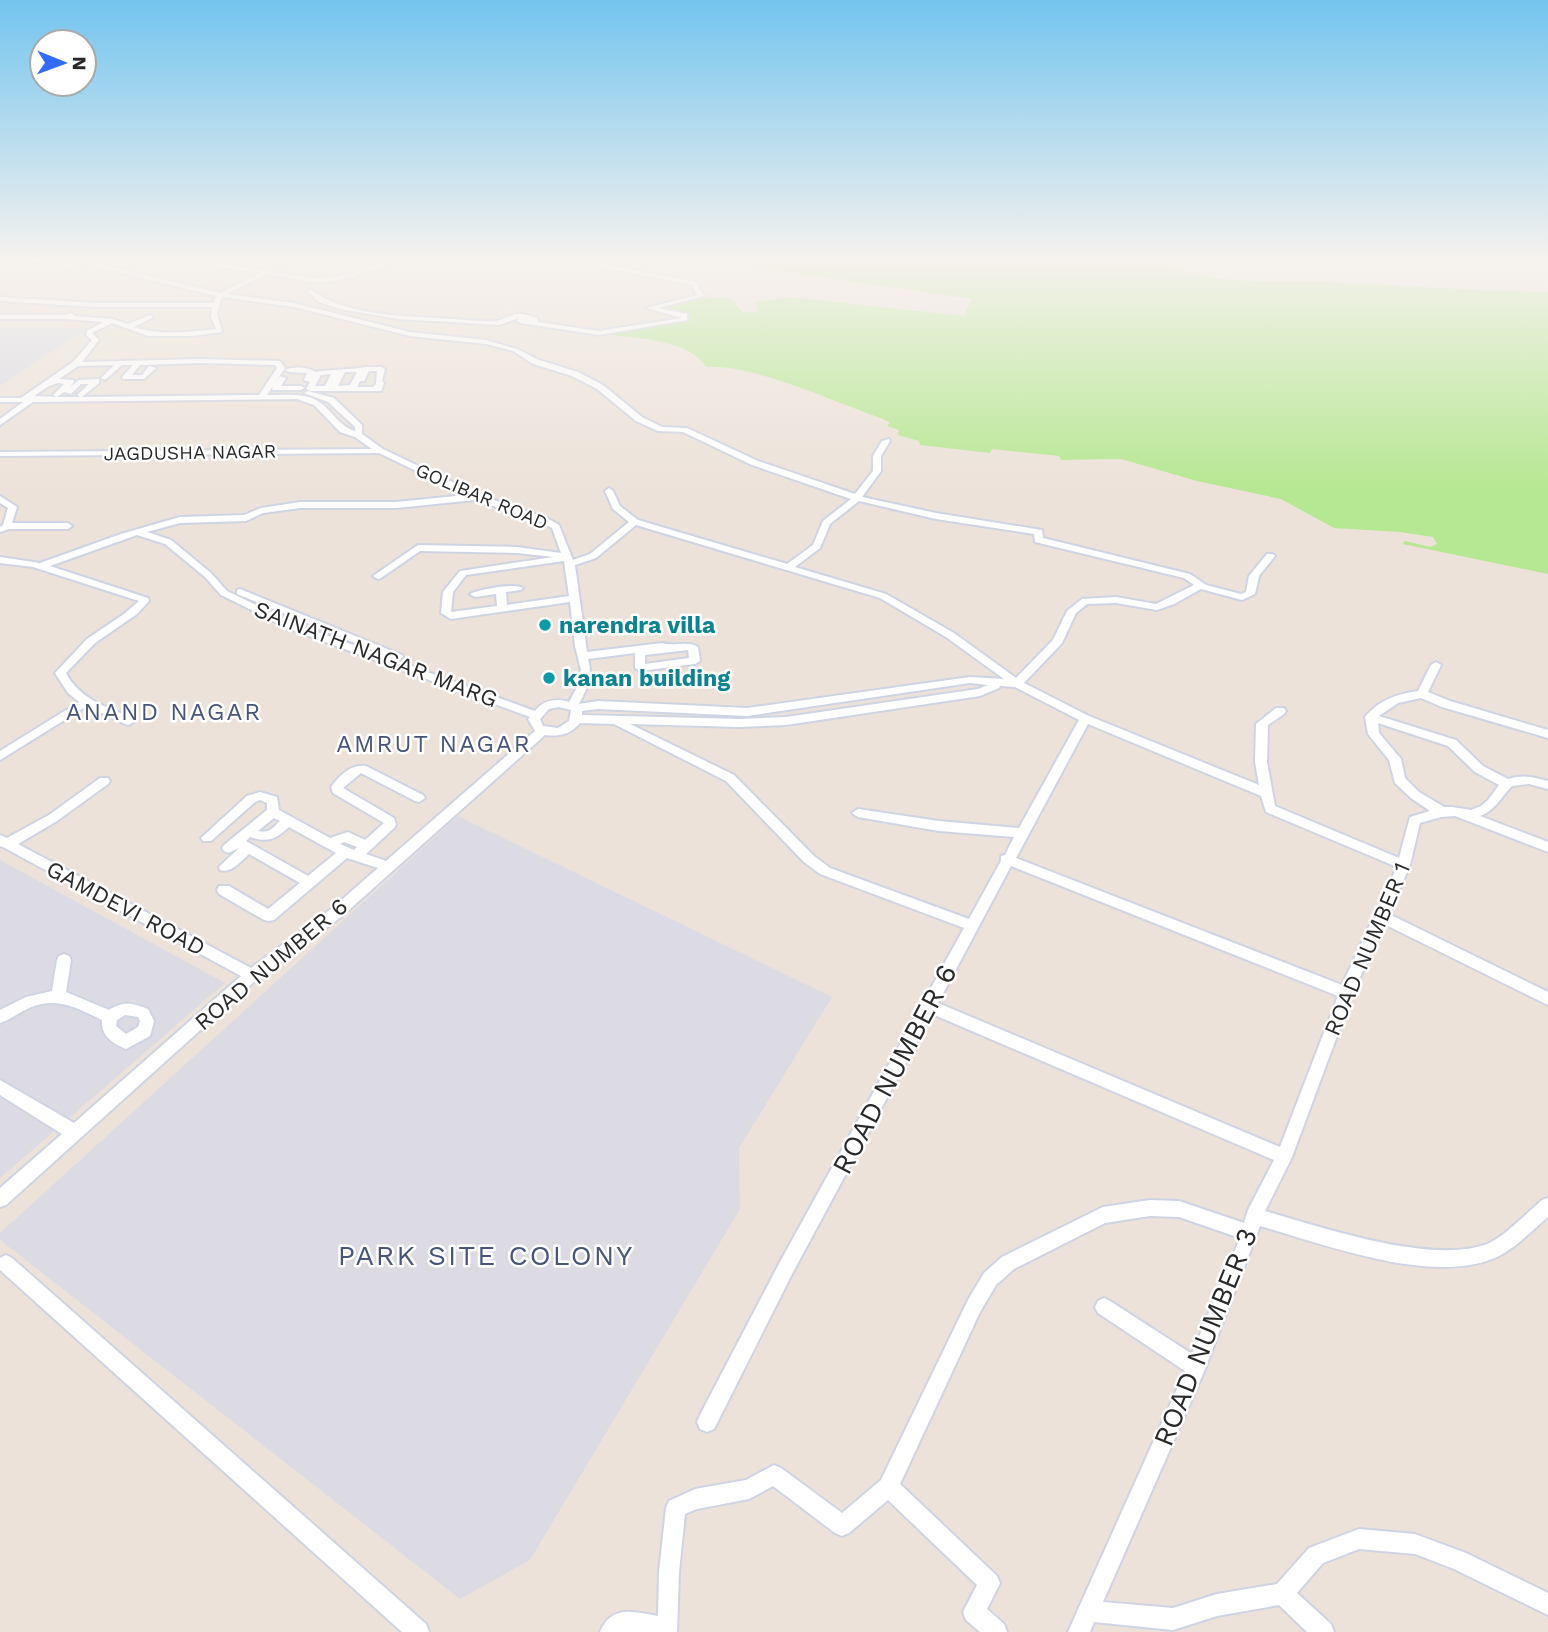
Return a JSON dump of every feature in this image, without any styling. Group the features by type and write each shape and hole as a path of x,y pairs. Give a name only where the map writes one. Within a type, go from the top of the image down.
{"street":[{"path":"0,423 76,364 96,340 89,335"},
{"path":"421,335 486,342 515,350 536,362 575,374 600,387 639,419 661,429 684,430 755,463 856,498 936,516 1039,532 1038,540 1187,576 1202,586 1242,597 1250,594 1254,576 1270,556"},
{"path":"76,364 268,362 281,368 283,375 275,388 302,393 317,403 343,430 358,435"},
{"path":"106,378 119,363"},
{"path":"138,363 125,377 144,377 152,368"},
{"path":"0,397 264,395 377,388 381,369 366,369 357,388"},
{"path":"283,375 309,379 302,393"},
{"path":"264,395 283,375"},
{"name":"GOLIBAR ROAD","path":"302,393 331,400 359,427 358,435 380,451 476,497 544,520 556,527 568,559 586,670 575,711"},
{"path":"69,395 105,397"},
{"path":"69,395 64,404 141,404"},
{"path":"327,415 342,413"},
{"path":"789,567 817,546 826,523 856,498 877,471 877,456 886,442"},
{"name":"JAGDUSHA NAGAR","path":"0,454 380,451"},
{"path":"609,491 616,507 635,522 883,596 950,635 1017,684 1085,719 1266,793"},
{"path":"41,566 124,536 180,520 246,517 261,511 300,505 396,505 476,497"},
{"path":"0,499 13,507 3,528 68,527"},
{"path":"574,598 451,616 446,613 445,602 448,592 463,573 593,556 635,522"},
{"path":"140,533 168,542 208,575 219,588 231,588 304,620 537,712 552,704 614,720 730,778 809,859 825,871 971,925"},
{"path":"378,576 418,548 517,550 568,559"},
{"path":"0,560 41,566 143,598 144,601 138,609 96,637 72,658 60,673 65,685 86,702 129,721"},
{"path":"614,720 646,715 747,717 786,721 970,680 1017,684 1058,641 1072,611 1085,601 1116,600 1157,607 1202,586"},
{"name":"SAINATH NAGAR MARG","path":"219,588 224,593 294,627 537,712"},
{"path":"475,594 518,588"},
{"path":"501,590 502,609"},
{"path":"294,627 304,620"},
{"path":"583,656 662,646 668,649 693,648 695,661 640,668 640,653 668,649"},
{"path":"1422,694 1436,664"},
{"path":"862,703 934,699 980,692 999,684"},
{"path":"929,687 934,699"},
{"path":"1371,717 1384,702 1400,696 1422,694 1446,704 1548,734"},
{"path":"0,756 86,702"},
{"path":"537,712 535,723 542,730 563,730 575,711 598,705 646,715"},
{"path":"1280,711 1262,724 1261,762 1270,809 1404,865"},
{"path":"1371,717 1452,743 1479,769 1506,783"},
{"path":"1371,717 1374,734 1395,759 1399,780 1415,795 1443,813"},
{"name":"ROAD NUMBER 6","path":"708,1422 786,1268 930,1006 1020,833 1085,719"},
{"name":"ROAD NUMBER 6","path":"0,1199 253,975 336,913 542,730"},
{"path":"223,890 269,916 310,883 355,856 390,825 390,821 337,789 354,771 362,769 419,797"},
{"path":"1465,816 1483,811 1506,783 1521,778 1548,785"},
{"path":"3,842 53,818 104,781"},
{"path":"207,838 251,799 260,796 273,800 273,812"},
{"name":"ROAD NUMBER 1","path":"1252,1224 1284,1157 1346,993 1404,865 1414,820 1451,811 1548,847"},
{"path":"273,812 355,856 376,860 386,867"},
{"path":"225,867 249,832 273,812"},
{"path":"858,813 917,824 1020,833"},
{"path":"249,832 269,838 289,821"},
{"path":"331,844 342,835 347,835 366,846"},
{"name":"GAMDEVI ROAD","path":"3,842 253,975"},
{"path":"238,846 310,883"},
{"path":"355,856 364,872 374,877"},
{"path":"1006,859 1346,993"},
{"path":"1381,916 1548,999"},
{"path":"58,996 64,960"},
{"path":"0,1017 36,997 58,996 79,1002 110,1017"},
{"path":"930,1006 1284,1157"},
{"path":"0,1087 75,1133"},
{"name":"ROAD NUMBER 3","path":"1079,1632 1196,1367 1252,1224 1377,1250 1450,1258 1492,1252 1548,1206"},
{"path":"611,1632 624,1621 667,1629 669,1572 676,1508 695,1500 749,1489 774,1475 842,1526 888,1488 974,1306 990,1279 1008,1263 1103,1215 1150,1208 1180,1209 1252,1224"},
{"path":"6,1264 418,1632"},
{"path":"1104,1307 1196,1367"},
{"path":"888,1488 990,1583 974,1612 996,1632"},
{"path":"1087,1611 1173,1619 1217,1605 1283,1594 1316,1555 1359,1539 1415,1544 1459,1560 1548,1604"},
{"path":"1283,1594 1323,1632"}],"shaded area":[{"path":"0,335 77,335 0,386"},
{"path":"458,816 832,997 739,1148 740,1209 530,1560 460,1599 0,1240 0,1233"},
{"path":"0,860 225,983 0,1178"}],"green space":[{"path":"616,335 1548,335 1548,574 1403,544 1405,541 1430,547 1437,544 1433,537 1334,528 1281,499 1197,481 1121,459 1061,460 1059,456 992,449 990,453 920,445 919,441 898,435 899,430 887,426 890,422 768,377 746,371 706,367 688,351 647,339"}],"place":[{"name":"narendra villa","path":"545,625"},
{"name":"kanan building","path":"549,678"}],"district":[{"name":"ANAND NAGAR","path":"164,712"},
{"name":"AMRUT NAGAR","path":"434,744"},
{"name":"PARK SITE COLONY","path":"486,1255"}]}
